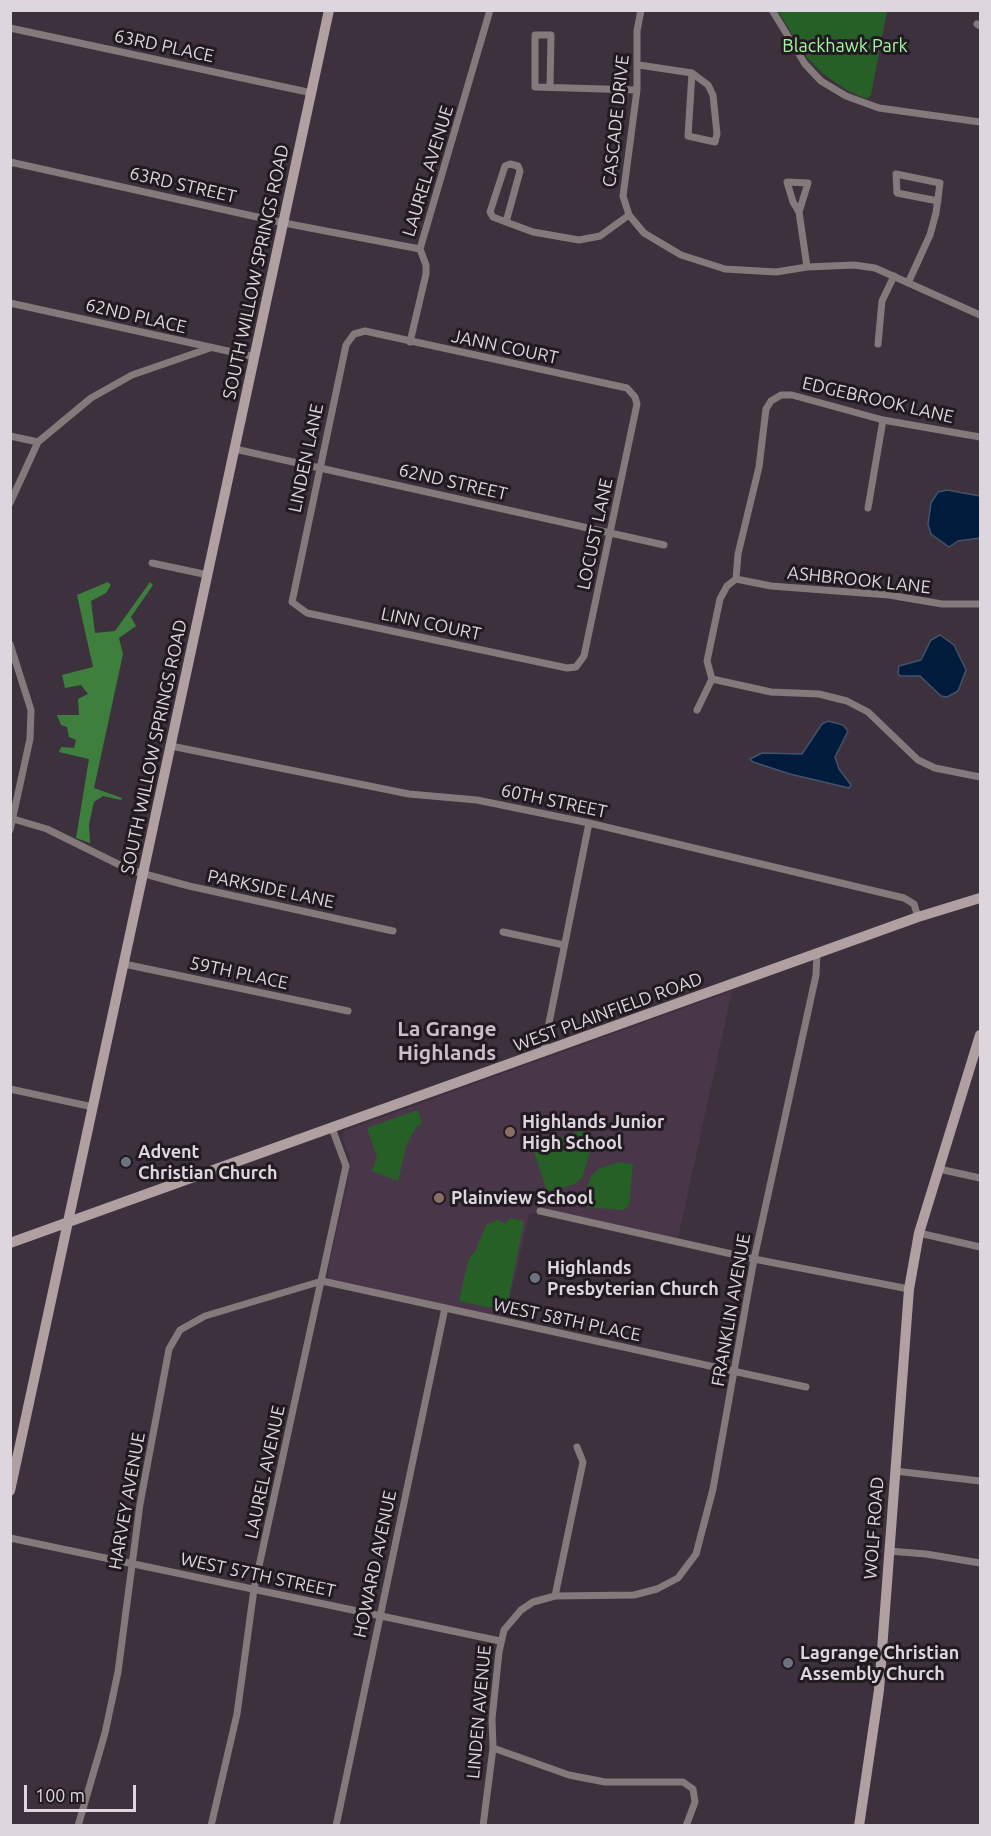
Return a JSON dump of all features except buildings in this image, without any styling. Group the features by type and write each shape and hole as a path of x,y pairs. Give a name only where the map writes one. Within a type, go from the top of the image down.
{"main road":[{"name":"SOUTH WILLOW SPRINGS ROAD","path":"10,1491 329,10"},
{"name":"WEST PLAINFIELD ROAD","path":"10,1243 918,917 981,898"},
{"name":"WOLF ROAD","path":"859,1826 874,1734 909,1288 919,1233 981,1035"}],"street":[{"name":"LAUREL AVENUE","path":"410,342 426,274 426,266 420,249 490,10"},
{"name":"CASCADE DRIVE","path":"629,215 623,196 623,181 637,90 639,65 637,31 641,10"},
{"path":"772,10 805,64 821,81 846,96 879,108 981,123"},
{"name":"63RD PLACE","path":"10,28 312,93"},
{"path":"550,86 551,35 535,35 535,87 637,90"},
{"path":"639,65 692,73 708,85 712,95 717,134 715,142 688,136 692,73"},
{"name":"63RD STREET","path":"10,162 284,223 420,249"},
{"path":"506,222 520,171 518,166 510,164 505,166 490,212 493,217 506,222 533,232 579,240 600,236 629,215 644,233 681,255 703,264 745,271 776,272 807,267 854,265 875,268 981,315"},
{"path":"908,283 930,235 938,201 940,183 896,174 897,193 938,201"},
{"path":"799,212 808,183 787,182 793,202 799,212 807,267"},
{"path":"878,344 882,301 894,276"},
{"name":"62ND PLACE","path":"10,303 255,357"},
{"name":"JANN COURT","path":"365,331 627,388 635,397"},
{"name":"LINDEN LANE","path":"292,602 346,345 354,334 365,331"},
{"path":"10,503 38,442 91,398 132,375 210,348"},
{"name":"EDGEBROOK LANE","path":"736,579 738,554 759,467 766,409 771,401 781,395 792,395 883,420 981,437"},
{"name":"LOCUST LANE","path":"567,668 576,667 584,656 637,404 635,397"},
{"path":"868,508 883,420"},
{"path":"10,436 38,442"},
{"name":"62ND STREET","path":"235,449 664,545"},
{"path":"152,563 208,575"},
{"path":"697,710 712,679 707,661 720,599 727,586 736,579"},
{"name":"ASHBROOK LANE","path":"736,579 771,586 889,595 942,604 981,604"},
{"name":"LINN COURT","path":"292,602 307,613 567,668"},
{"path":"10,644 31,710 30,739 10,830"},
{"path":"712,679 771,692 819,694 847,701 868,712 918,760 935,768 981,777"},
{"name":"60TH STREET","path":"171,746 385,790 477,800 589,824 904,898 914,904 918,917"},
{"path":"11,818 48,829 130,870 144,873"},
{"path":"543,1053 589,824"},
{"name":"PARKSIDE LANE","path":"144,873 393,931"},
{"path":"503,932 564,945"},
{"name":"FRANKLIN AVENUE","path":"555,1596 624,1596 646,1593 670,1583 686,1570 696,1554 703,1533 736,1372 754,1259 814,987 817,953"},
{"name":"59TH PLACE","path":"124,964 348,1011"},
{"path":"10,1089 93,1107"},
{"name":"LAUREL AVENUE","path":"211,1826 237,1714 254,1589 346,1166 332,1128"},
{"path":"939,1169 981,1178"},
{"path":"540,1211 754,1259 909,1288"},
{"path":"919,1233 981,1247"},
{"name":"WEST 58TH PLACE","path":"322,1281 806,1387"},
{"name":"HARVEY AVENUE","path":"78,1826 105,1733 118,1672 131,1563 169,1349 180,1330 205,1316 322,1281"},
{"name":"HOWARD AVENUE","path":"336,1826 378,1616 445,1308"},
{"path":"555,1596 582,1462 577,1447"},
{"path":"895,1470 981,1481"},
{"name":"WEST 57TH STREET","path":"10,1538 500,1641"},
{"path":"889,1551 926,1554 981,1563"},
{"name":"LINDEN AVENUE","path":"483,1826 493,1748 492,1719 500,1641 504,1630 526,1605 555,1596"},
{"path":"493,1748 569,1775 605,1782 683,1782 693,1789 695,1802 686,1826"}],"shaded area":[{"path":"732,991 678,1238 550,1210 529,1214 505,1319 329,1280 328,1270 347,1185 350,1158 342,1137 344,1131"}],"green space":[{"name":"Blackhawk Park","path":"778,11 887,11 871,95 867,99 848,91 822,73 805,55"},
{"path":"108,582 111,585 106,593 91,601 95,633 115,631 150,582 153,585 131,617 136,626 119,638 123,654 94,788 122,798 121,800 103,796 94,802 89,824 90,843 76,838 89,759 59,752 61,747 74,748 76,740 69,737 67,727 61,725 57,715 79,715 78,699 88,694 81,685 65,688 62,675 93,667 77,595"},
{"path":"418,1110 422,1124 417,1126 407,1143 398,1181 372,1171 377,1157 367,1128"},
{"path":"582,1130 590,1152 582,1178 573,1185 547,1191 534,1152 537,1145"},
{"path":"620,1162 633,1164 629,1206 623,1210 587,1207 588,1185 591,1176 598,1169"},
{"path":"511,1218 524,1221 506,1311 459,1301 469,1258 475,1252 486,1225 498,1220 505,1223"}],"water":[{"path":"947,490 980,496 980,538 958,541 949,547 931,534 928,524 931,503 938,492"},
{"path":"940,635 954,645 966,670 958,691 947,697 941,696 920,676 898,674 899,666 921,660 931,640"},
{"path":"828,721 843,725 848,731 835,757 839,769 851,785 849,788 790,774 750,759 762,753 802,754 822,724"}],"place":[{"name":"Highlands Junior High School","path":"510,1132"},
{"name":"Advent Christian Church","path":"126,1162"},
{"name":"Plainview School","path":"439,1198"},
{"name":"Highlands Presbyterian Church","path":"535,1278"},
{"name":"Lagrange Christian Assembly Church","path":"788,1663"}],"district":[{"name":"La Grange Highlands","path":"447,1041"}]}
